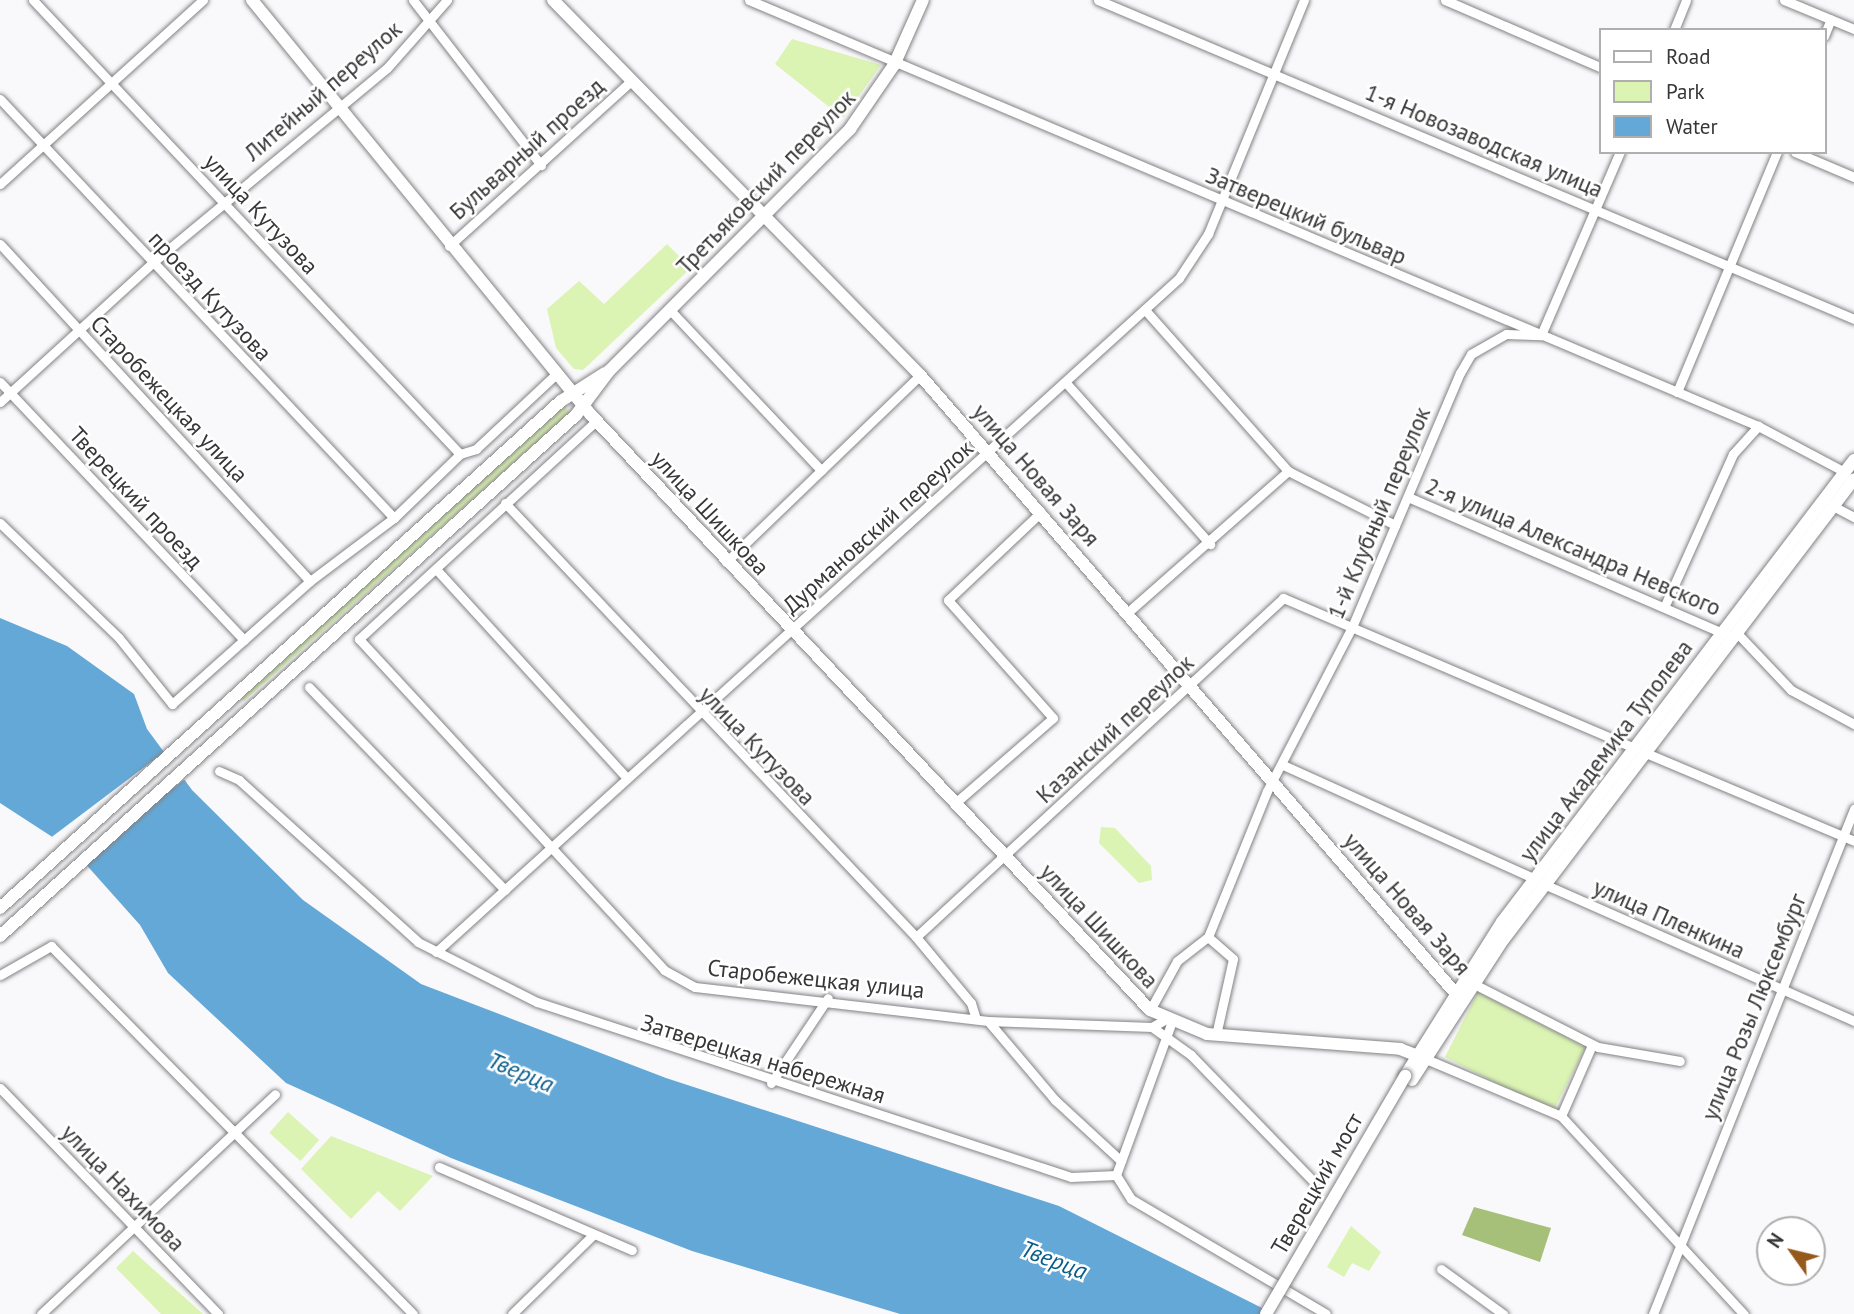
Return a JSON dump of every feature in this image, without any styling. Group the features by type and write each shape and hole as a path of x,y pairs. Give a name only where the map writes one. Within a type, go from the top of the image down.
{"main road":[{"name":"улица Шишкова","path":"252,0 448,247 571,393 791,632 1167,1026"},
{"name":"улица Новая Заря","path":"553,0 770,215 920,375 1459,997"},
{"name":"Третьяковский переулок","path":"0,936 583,406 609,371 770,215 850,130 894,65 923,0"},
{"name":"Третьяковский переулок","path":"0,908 571,393 609,371"},
{"name":"улица Академика Туполева","path":"1409,1078 1459,997 1469,970 1541,882 1833,506 1849,480 1854,460"},
{"name":"улица Академика Туполева","path":"1641,750 1644,736 1723,633 1849,480"},
{"name":"улица Академика Туполева","path":"1459,997 1474,984 1541,882"},
{"path":"1469,970 1474,984"},
{"path":"1167,1026 1216,1035 1422,1057"},
{"name":"Тверецкий мост","path":"1266,1314 1409,1078"},
{"name":"Тверецкий мост","path":"1275,1314 1409,1078"}],"street":[{"name":"улица Кутузова","path":"33,0 460,454"},
{"path":"0,184 203,0"},
{"path":"413,0 541,165"},
{"name":"Литейный переулок","path":"0,402 152,263 335,107 387,68 447,0"},
{"name":"Затверецкий бульвар","path":"749,0 894,65 1758,426 1849,480"},
{"name":"1-я Новозаводская улица","path":"1098,0 1854,319"},
{"name":"Дурмановский переулок","path":"436,952 1146,311 1201,248 1304,0"},
{"path":"1445,0 1598,66"},
{"path":"1675,28 1686,0"},
{"path":"1784,0 1854,29"},
{"path":"1826,31 1831,19"},
{"name":"Бульварный проезд","path":"448,247 632,80"},
{"name":"проезд Кутузова","path":"0,99 394,518"},
{"path":"1541,335 1619,154"},
{"path":"1677,392 1776,154"},
{"path":"1800,154 1854,177"},
{"name":"Старобежецкая улица","path":"0,244 77,333 310,581"},
{"path":"671,311 821,470"},
{"path":"1146,311 1287,471 1395,525"},
{"name":"1-й Клубный переулок","path":"1150,1010 1177,961 1208,937 1273,782 1352,628 1471,354 1506,334 1541,335"},
{"path":"0,523 119,638 172,704 310,581 394,518 460,454 476,449 555,375"},
{"path":"726,562 920,375"},
{"name":"Тверецкий проезд","path":"0,382 244,640"},
{"path":"1067,384 1210,544"},
{"path":"596,421 436,569 627,778"},
{"path":"1666,603 1733,454 1758,426"},
{"path":"1128,613 1210,544 1287,471"},
{"name":"2-я улица Александра Невского","path":"1408,497 1666,603 1723,633"},
{"name":"улица Кутузова","path":"505,503 698,714 916,937 971,1003 976,1019"},
{"path":"1833,506 1854,517"},
{"path":"954,804 1053,718 948,600 1041,512"},
{"name":"Старобежецкая улица","path":"436,569 359,639 555,845 676,980 988,1021 1167,1026"},
{"name":"Казанский переулок","path":"916,937 1191,687 1283,598 1352,628"},
{"path":"1352,628 1854,841"},
{"name":"2-я улица Александра Невского","path":"1737,632 1791,690 1854,724"},
{"path":"309,687 505,890"},
{"name":"улица Пленкина","path":"1283,765 1854,1021"},
{"name":"Затверецкая набережная","path":"219,771 239,780 436,952 550,1007 771,1083 1071,1177 1116,1175"},
{"name":"улица Розы Люксембург","path":"1653,1314 1854,809"},
{"path":"1208,937 1233,960 1216,1035"},
{"path":"0,975 51,946 413,1314"},
{"path":"1474,984 1592,1045 1680,1061"},
{"path":"771,1083 828,998"},
{"path":"988,1021 1055,1100 1121,1161"},
{"path":"1167,1026 1116,1175 1130,1199 1326,1314"},
{"name":"улица Шишкова","path":"1167,1026 1314,1182"},
{"path":"1561,1116 1592,1045"},
{"path":"1422,1057 1561,1116 1670,1230 1744,1314"},
{"name":"улица Нахимова","path":"0,1088 218,1314"},
{"path":"41,1314 275,1094"},
{"path":"439,1167 593,1236 632,1250"},
{"path":"1670,1230 1690,1219"},
{"path":"512,1314 593,1236"},
{"path":"1441,1269 1500,1313"}],"green space":[{"path":"792,39 881,65 843,118 775,64"},
{"path":"667,244 691,268 583,370 574,369 556,348 547,309 579,281 604,304"},
{"path":"564,405 570,413 244,701 240,697"},
{"path":"1101,827 1115,828 1151,866 1152,880 1139,883 1099,843"},
{"path":"1478,992 1586,1047 1553,1112 1445,1057"},
{"path":"288,1112 319,1140 300,1161 269,1133"},
{"path":"331,1136 433,1176 400,1211 378,1191 351,1219 301,1169"},
{"path":"1474,1207 1551,1228 1540,1262 1462,1235"},
{"path":"1351,1226 1381,1252 1369,1271 1352,1263 1344,1277 1327,1267"},
{"path":"133,1251 203,1314 161,1314 116,1268"}],"water":[{"name":"Тверца","path":"0,618 67,646 134,694 147,729 192,790 303,900 421,984 666,1078 1059,1206 1274,1314 900,1314 692,1251 451,1158 286,1083 168,973 140,925 74,851 0,803"}],"pier":[{"path":"167,750 187,777 72,864 52,837"}]}
